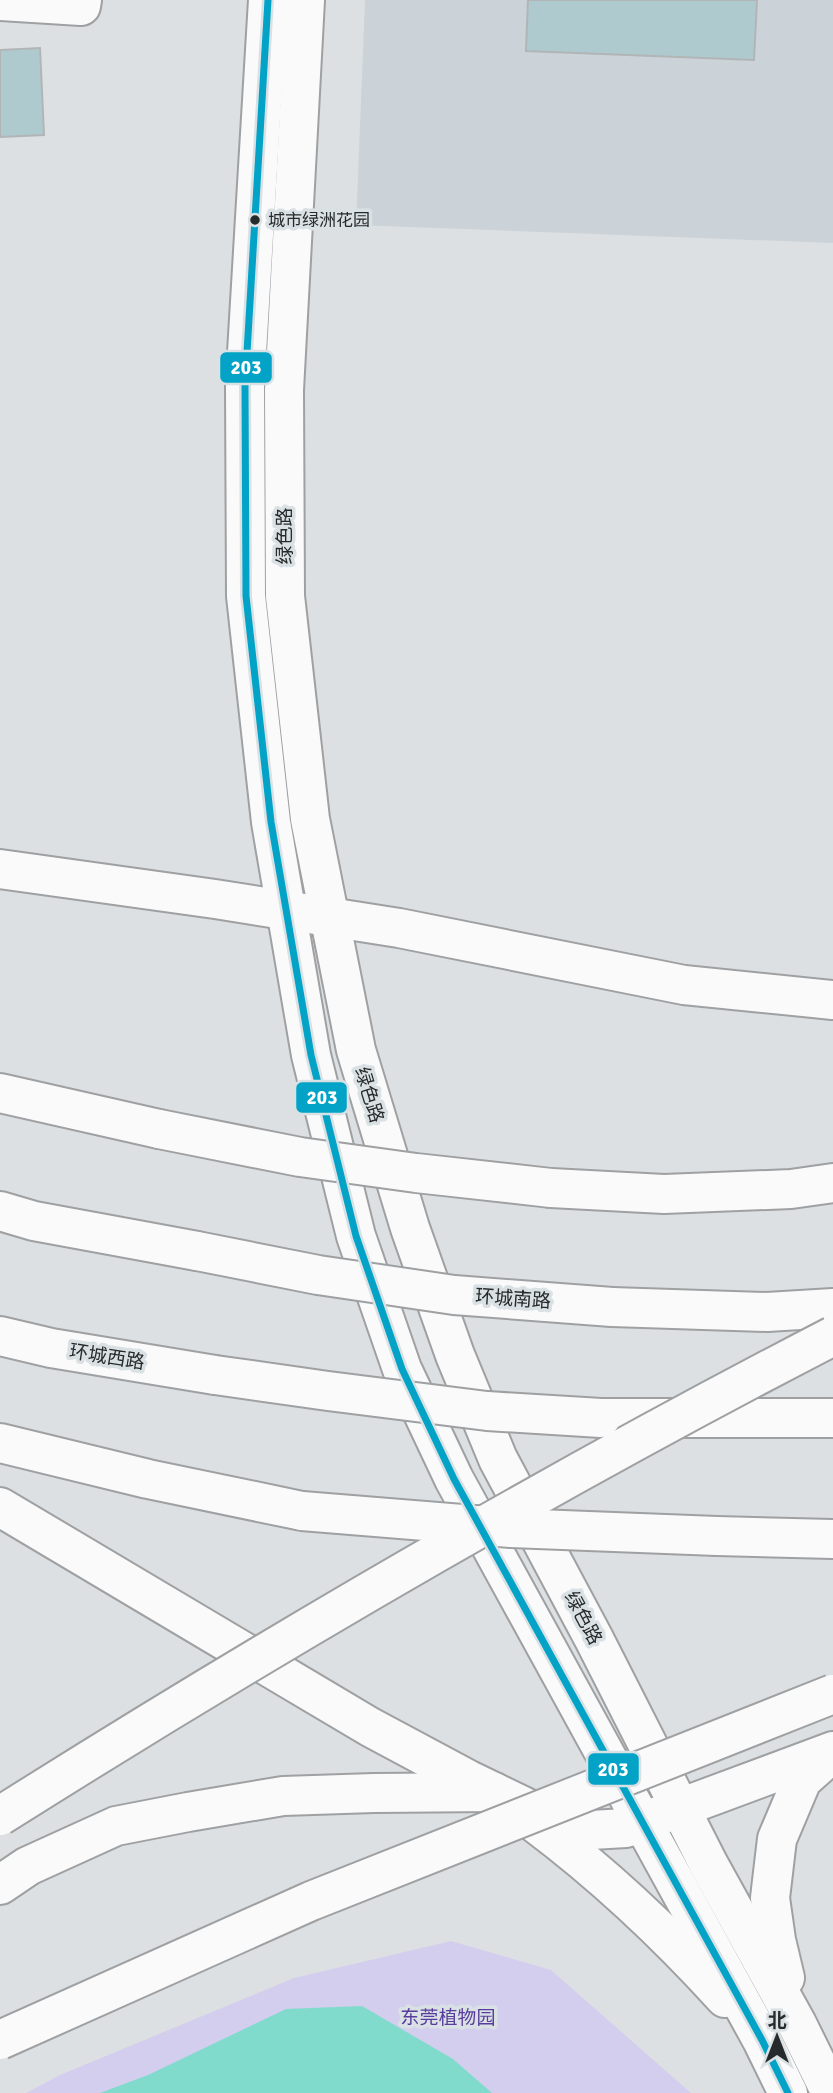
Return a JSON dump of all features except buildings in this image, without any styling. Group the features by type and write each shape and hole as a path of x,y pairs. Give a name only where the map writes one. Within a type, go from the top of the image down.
{"main road":[{"path":"0,1 81,6 82,0"},
{"name":"绿色路","path":"268,0 245,386 246,596 271,821 311,1055 353,1223 402,1369 454,1479 762,2040 788,2093"},
{"name":"绿色路","path":"305,0 284,390 285,596 310,819 356,1050 410,1228 455,1355 498,1459 831,2093"},
{"path":"0,869 399,928 684,985 833,1000"},
{"path":"0,1093 300,1157 551,1188 664,1194 791,1189 833,1183"},
{"name":"环城南路","path":"0,1211 34,1221 318,1275 454,1295 612,1307 767,1312 833,1308"},
{"name":"环城西路","path":"0,1336 51,1348 215,1375 487,1411 601,1418 833,1418"},
{"path":"0,1816 303,1630 565,1480 833,1336"},
{"path":"0,1443 148,1479 302,1511 511,1528 833,1539"},
{"path":"0,1507 370,1727 558,1823 591,1830 626,1828 833,1752"},
{"path":"0,2040 312,1900 833,1694"},
{"path":"797,2024 776,1940 770,1898 777,1839 802,1780 833,1752"},
{"path":"0,1885 28,1866 116,1826 188,1812 283,1796 494,1792 567,1847 634,1906 710,1982 762,2040"}],"shaded area":[{"path":"365,0 833,0 833,243 356,225"},
{"path":"362,2006 453,2059 492,2093 100,2093 148,2075 286,2009"}],"green space":[{"name":"东莞植物园","path":"451,1941 551,1970 691,2093 26,2093 60,2075 294,1978"}],"transit line":[{"name":"203","path":"268,0 245,386 246,596 271,822 311,1055 356,1236 402,1369 454,1479 762,2040 788,2093"}],"place":[{"name":"城市绿洲花园","path":"255,220"}]}
